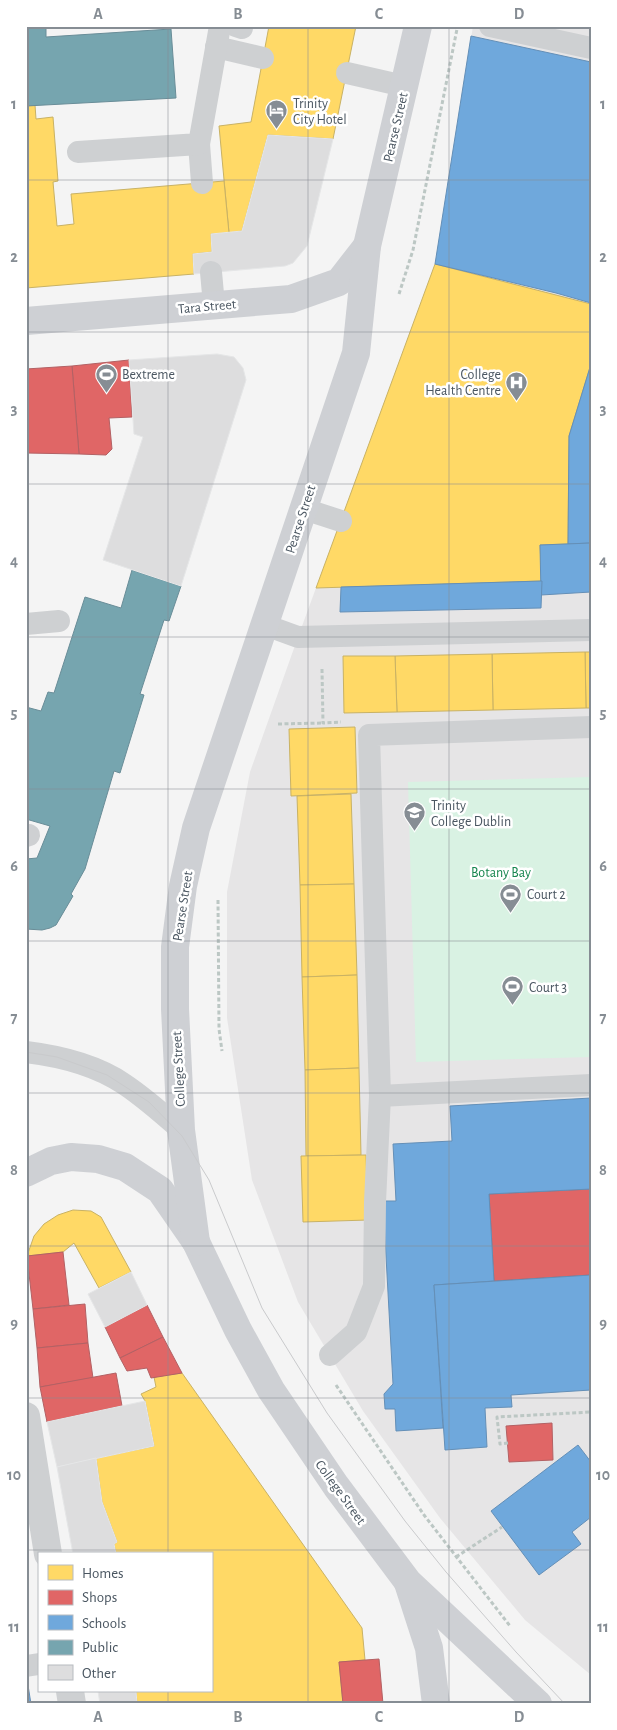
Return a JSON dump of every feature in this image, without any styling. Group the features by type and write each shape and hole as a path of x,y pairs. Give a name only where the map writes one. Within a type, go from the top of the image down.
{"main road":[{"name":"Pearse Street","path":"175,1008 175,947 183,886 196,828 356,353 367,246 418,26"},
{"name":"Tara Street","path":"26,321 291,299 339,282 367,246"},
{"name":"College Street","path":"175,1008 181,1130 196,1242"},
{"name":"College Street","path":"26,1173 51,1161 71,1157 98,1159 125,1167 160,1190 196,1242 238,1330 271,1390 336,1486 408,1582 538,1704"},
{"path":"408,1582 429,1648 436,1704"}],"street":[{"path":"26,1416 48,1552"}],"lane":[{"path":"236,26 242,28 242,26"},
{"path":"490,26 591,48"},
{"path":"202,183 199,144 218,36 263,58"},
{"path":"347,73 404,86"},
{"path":"78,152 199,144"},
{"path":"210,272 214,305"},
{"path":"304,509 341,521"},
{"path":"26,624 59,621"},
{"path":"265,625 298,637 591,630"},
{"path":"330,1355 356,1332 374,1286 375,1202 380,1096 369,735 591,727"},
{"name":"College Street","path":"26,1052 57,1057 107,1075 124,1084 149,1102 181,1130"},
{"path":"380,1096 591,1085"}],"path":[{"path":"321,636 323,722"},
{"path":"278,724 354,722 369,735"},
{"path":"335,1384 424,1515 510,1626"},
{"path":"508,1443 500,1444 497,1417 591,1412"},
{"path":"456,1557 502,1526"}],"shaded area":[{"name":"Trinity College Dublin","path":"473,26 591,26 591,1675 525,1620 440,1518 363,1411 298,1302 252,1180 227,1018 227,892 250,772 435,264"}],"green space":[{"name":"Botany Bay","path":"591,777 591,1057 416,1062 408,782"}],"building: Homes":[{"name":"Trinity City Hotel","path":"269,26 356,26 333,139 268,135 242,231 229,233 219,126 251,122"},
{"path":"35,105 36,119 53,117 58,181 53,182 57,226 74,224 71,194 224,181 229,233 211,234 212,252 193,254 194,274 26,288 26,106"},
{"path":"435,264 591,304 591,364 569,436 568,544 540,545 542,581 316,588"},
{"path":"585,652 591,652 591,708 586,708"},
{"path":"585,652 586,708 493,710 492,654"},
{"path":"492,654 493,710 397,712 395,656"},
{"path":"343,656 395,656 397,712 344,713"},
{"path":"355,727 357,793 291,796 289,729"},
{"path":"351,794 354,884 300,885 297,796"},
{"path":"354,884 357,975 302,977 300,885"},
{"path":"357,975 359,1068 305,1070 302,977"},
{"path":"359,1068 361,1155 306,1156 305,1070"},
{"path":"366,1155 368,1220 303,1222 301,1156"},
{"path":"73,1210 91,1211 101,1217 131,1272 99,1288 74,1243 63,1252 27,1256 34,1236 44,1224 58,1215"},
{"path":"182,1373 362,1628 365,1660 339,1662 343,1704 137,1704 136,1692 212,1692 212,1552 116,1552 114,1544 117,1542 102,1502 96,1458 154,1446 145,1401 141,1394 156,1387 154,1377"}],"building: Shops":[{"path":"129,360 132,417 109,418 112,449 106,455 79,454 72,366"},
{"path":"72,366 79,454 26,453 26,369"},
{"path":"591,1189 591,1275 494,1281 489,1194"},
{"path":"63,1252 69,1305 33,1309 27,1256"},
{"path":"85,1304 88,1343 37,1348 33,1309"},
{"path":"147,1305 163,1337 120,1358 105,1327"},
{"path":"163,1337 182,1373 151,1378 147,1368 127,1371 120,1358"},
{"path":"88,1343 93,1378 40,1387 37,1348"},
{"path":"116,1373 122,1406 47,1422 40,1387"},
{"path":"552,1423 553,1460 509,1462 506,1426"},
{"path":"379,1659 383,1704 343,1704 339,1662"}],"building: Schools":[{"path":"471,36 591,62 591,303 435,264"},
{"path":"591,364 591,543 568,544 569,436"},
{"path":"591,543 591,592 541,595 540,545"},
{"path":"542,581 541,608 340,612 341,587"},
{"path":"591,1098 591,1189 489,1194 494,1281 434,1285 443,1428 396,1431 395,1409 385,1409 384,1394 393,1384 383,1201 396,1201 393,1144 452,1141 450,1106"},
{"path":"591,1275 591,1390 511,1395 512,1407 485,1408 487,1447 445,1450 434,1285"},
{"path":"578,1445 591,1462 591,1517 572,1532 581,1544 539,1575 491,1511"},
{"path":"27,1679 31,1704 26,1704"}],"building: Public":[{"path":"26,26 46,26 46,37 171,29 176,98 26,106"},
{"path":"132,570 181,586 169,621 164,620 140,694 144,695 120,773 114,771 85,869 71,894 73,896 56,925 42,930 26,929 26,859 37,858 50,826 26,819 26,707 41,711 48,692 54,693 85,597 121,608"}],"building: Other":[{"path":"268,135 333,139 307,246 293,263 285,266 194,274 193,254 212,252 211,234 242,231"},
{"path":"217,354 234,357 243,368 246,380 181,586 103,560 143,437 134,434 129,360"},
{"path":"131,1272 147,1305 105,1327 88,1294"},
{"path":"145,1401 154,1446 57,1467 47,1422"},
{"path":"96,1458 102,1502 117,1542 114,1544 116,1552 73,1552 57,1467"},
{"path":"98,1692 136,1692 137,1704 100,1704"}],"tram line":[{"path":"26,1052 57,1057 107,1075 149,1102 182,1136 209,1180 262,1308 327,1413 405,1521 446,1572 516,1652 565,1704"}],"place":[{"name":"Trinity City Hotel","path":"277,130"},
{"name":"Bextreme","path":"106,393"},
{"name":"College Health Centre","path":"517,401"},
{"name":"Trinity College Dublin","path":"415,832"},
{"name":"Court 2","path":"511,913"},
{"name":"Court 3","path":"513,1006"}]}
